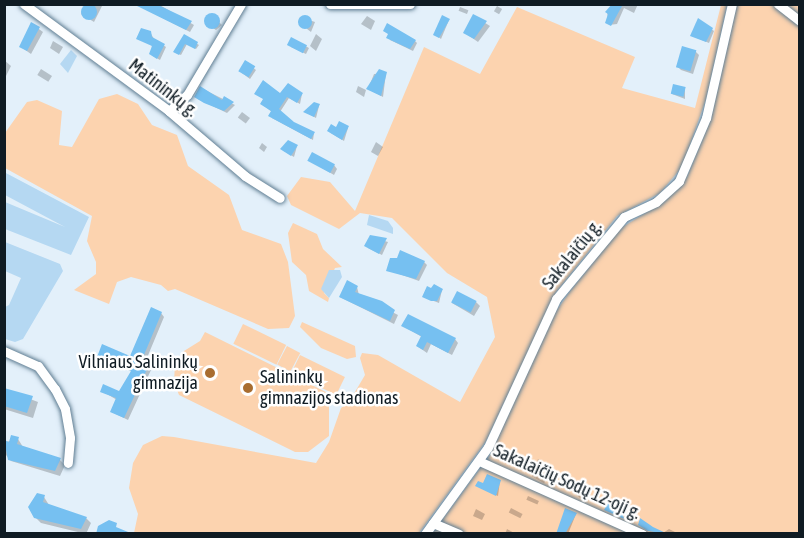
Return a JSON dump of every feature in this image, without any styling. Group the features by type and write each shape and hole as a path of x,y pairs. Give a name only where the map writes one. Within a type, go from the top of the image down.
{"street":[{"name":"Matininkų g.","path":"24,4 169,111 245,176 280,198"},
{"path":"169,111 187,95 241,4"},
{"path":"330,4 410,4"},
{"name":"Sakalaičių g.","path":"425,534 479,461 556,299 624,217 669,192 689,164 706,118 732,4"},
{"path":"778,4 800,21"},
{"path":"4,351 38,366 55,389 64,409 70,438 68,463"},
{"name":"Sakalaičių Sodų 12-oji g.","path":"479,461 642,534"},
{"path":"433,523 459,534"}],"shaded area":[{"path":"721,5 727,5 706,99 682,167 660,193 617,216 556,292 486,441 419,533 134,533 138,514 129,488 133,463 143,445 162,436 174,437 316,463 329,442 341,408 349,402 365,375 360,358 362,353 378,355 460,402 495,337 487,297 447,273 392,218 360,213 339,229 291,205 287,196 301,177 330,182 355,211 424,47 480,74 517,7 635,57 622,88 695,108"},
{"path":"737,5 799,5 799,533 432,534 490,455 555,313 571,290 621,228 665,201 687,177 711,119"},
{"path":"117,94 138,104 152,125 177,135 188,166 229,195 242,230 281,244 288,262 295,316 289,328 268,329 175,289 168,291 161,285 131,277 117,282 109,304 74,290 96,274 96,262 87,241 92,216 5,168 5,133 27,102 37,100 62,111 59,145 72,147 99,99"},
{"path":"293,223 317,234 323,249 342,267 335,268 324,293 329,298 328,302 309,291 306,275 292,262 288,233"},
{"path":"302,322 355,346 356,357 347,359 321,348 300,327"},
{"path":"243,324 286,345 276,365 233,344"},
{"name":"Salininkų gimnazijos stadionas","path":"205,332 340,399 338,403 329,403 329,436 308,452 295,452 179,395 174,382 175,364 184,351 200,341"},
{"path":"287,346 300,353 290,372 277,365"},
{"path":"300,355 345,377 336,395 291,373"}],"water":[{"path":"71,50 77,56 68,73 60,64"},
{"path":"4,172 89,217 71,255 5,229 5,202 65,227 5,195"},
{"path":"369,215 388,221 393,228 393,234 367,225"},
{"path":"5,242 60,264 63,271 23,339 15,342 5,339 5,307 9,305 21,278 5,271"},
{"path":"329,270 340,270 342,277 329,298 321,289"}],"building":[{"path":"89,4 97,12 89,20 81,12"},
{"path":"133,4 156,4 192,21 186,30"},
{"path":"612,4 622,6 611,26 605,23 608,14 605,12"},
{"path":"212,13 220,21 212,29 204,21"},
{"path":"473,14 487,21 474,39 463,33"},
{"path":"302,15 308,15 312,22 308,29 302,29 298,25 298,19"},
{"path":"442,15 450,19 439,38 433,35"},
{"path":"698,18 713,28 706,42 690,36"},
{"path":"31,22 40,27 27,51 19,47"},
{"path":"387,23 416,40 410,49 386,38 388,34 383,31"},
{"path":"141,28 151,31 152,37 165,44 157,59 149,54 152,46 136,39"},
{"path":"184,34 198,42 195,49 185,44 179,55 173,52"},
{"path":"291,37 307,45 303,53 287,45"},
{"path":"682,46 696,50 690,71 676,67"},
{"path":"245,60 255,66 249,77 238,71"},
{"path":"379,69 387,72 381,96 366,89"},
{"path":"263,80 280,93 288,83 303,93 297,103 287,97 279,109 294,122 315,132 311,139 268,116 271,111 260,104 263,99 254,94"},
{"path":"673,84 686,87 683,97 671,94"},
{"path":"200,86 222,100 224,96 234,102 224,111 204,103 194,97"},
{"path":"314,102 320,104 314,117 303,112"},
{"path":"339,121 349,126 342,140 327,131 331,124 336,127"},
{"path":"288,140 298,145 291,156 280,149"},
{"path":"312,152 335,164 330,173 307,161"},
{"path":"370,235 387,238 379,254 364,246"},
{"path":"400,250 425,261 416,279 386,271 390,258 397,258"},
{"path":"347,280 358,286 355,292 382,301 395,310 390,321 339,297"},
{"path":"434,284 443,289 437,301 422,297 427,286 431,288"},
{"path":"457,291 477,301 471,313 451,303"},
{"path":"151,307 162,312 141,362 149,365 124,418 110,412 116,398 100,392 103,384 119,391 131,371 97,357 102,344 130,356"},
{"path":"408,314 456,338 448,353 427,342 423,350 416,346 421,336 401,326"},
{"path":"4,388 33,396 27,413 4,406"},
{"path":"11,435 19,437 17,444 61,458 55,471 8,460 4,440 9,442"},
{"path":"487,474 501,480 496,496 475,486 478,481 483,483"},
{"path":"37,493 45,495 43,502 87,517 81,529 34,518 28,507"},
{"path":"608,502 622,508 624,519 604,510"},
{"path":"565,508 577,513 565,534 556,534"},
{"path":"640,518 668,534 648,531 638,525"},
{"path":"109,520 117,523 116,527 133,534 96,534 98,526"}],"place":[{"name":"Vilniaus Salininkų gimnazija","path":"210,373"},
{"name":"Salininkų gimnazijos stadionas","path":"248,388"}]}
